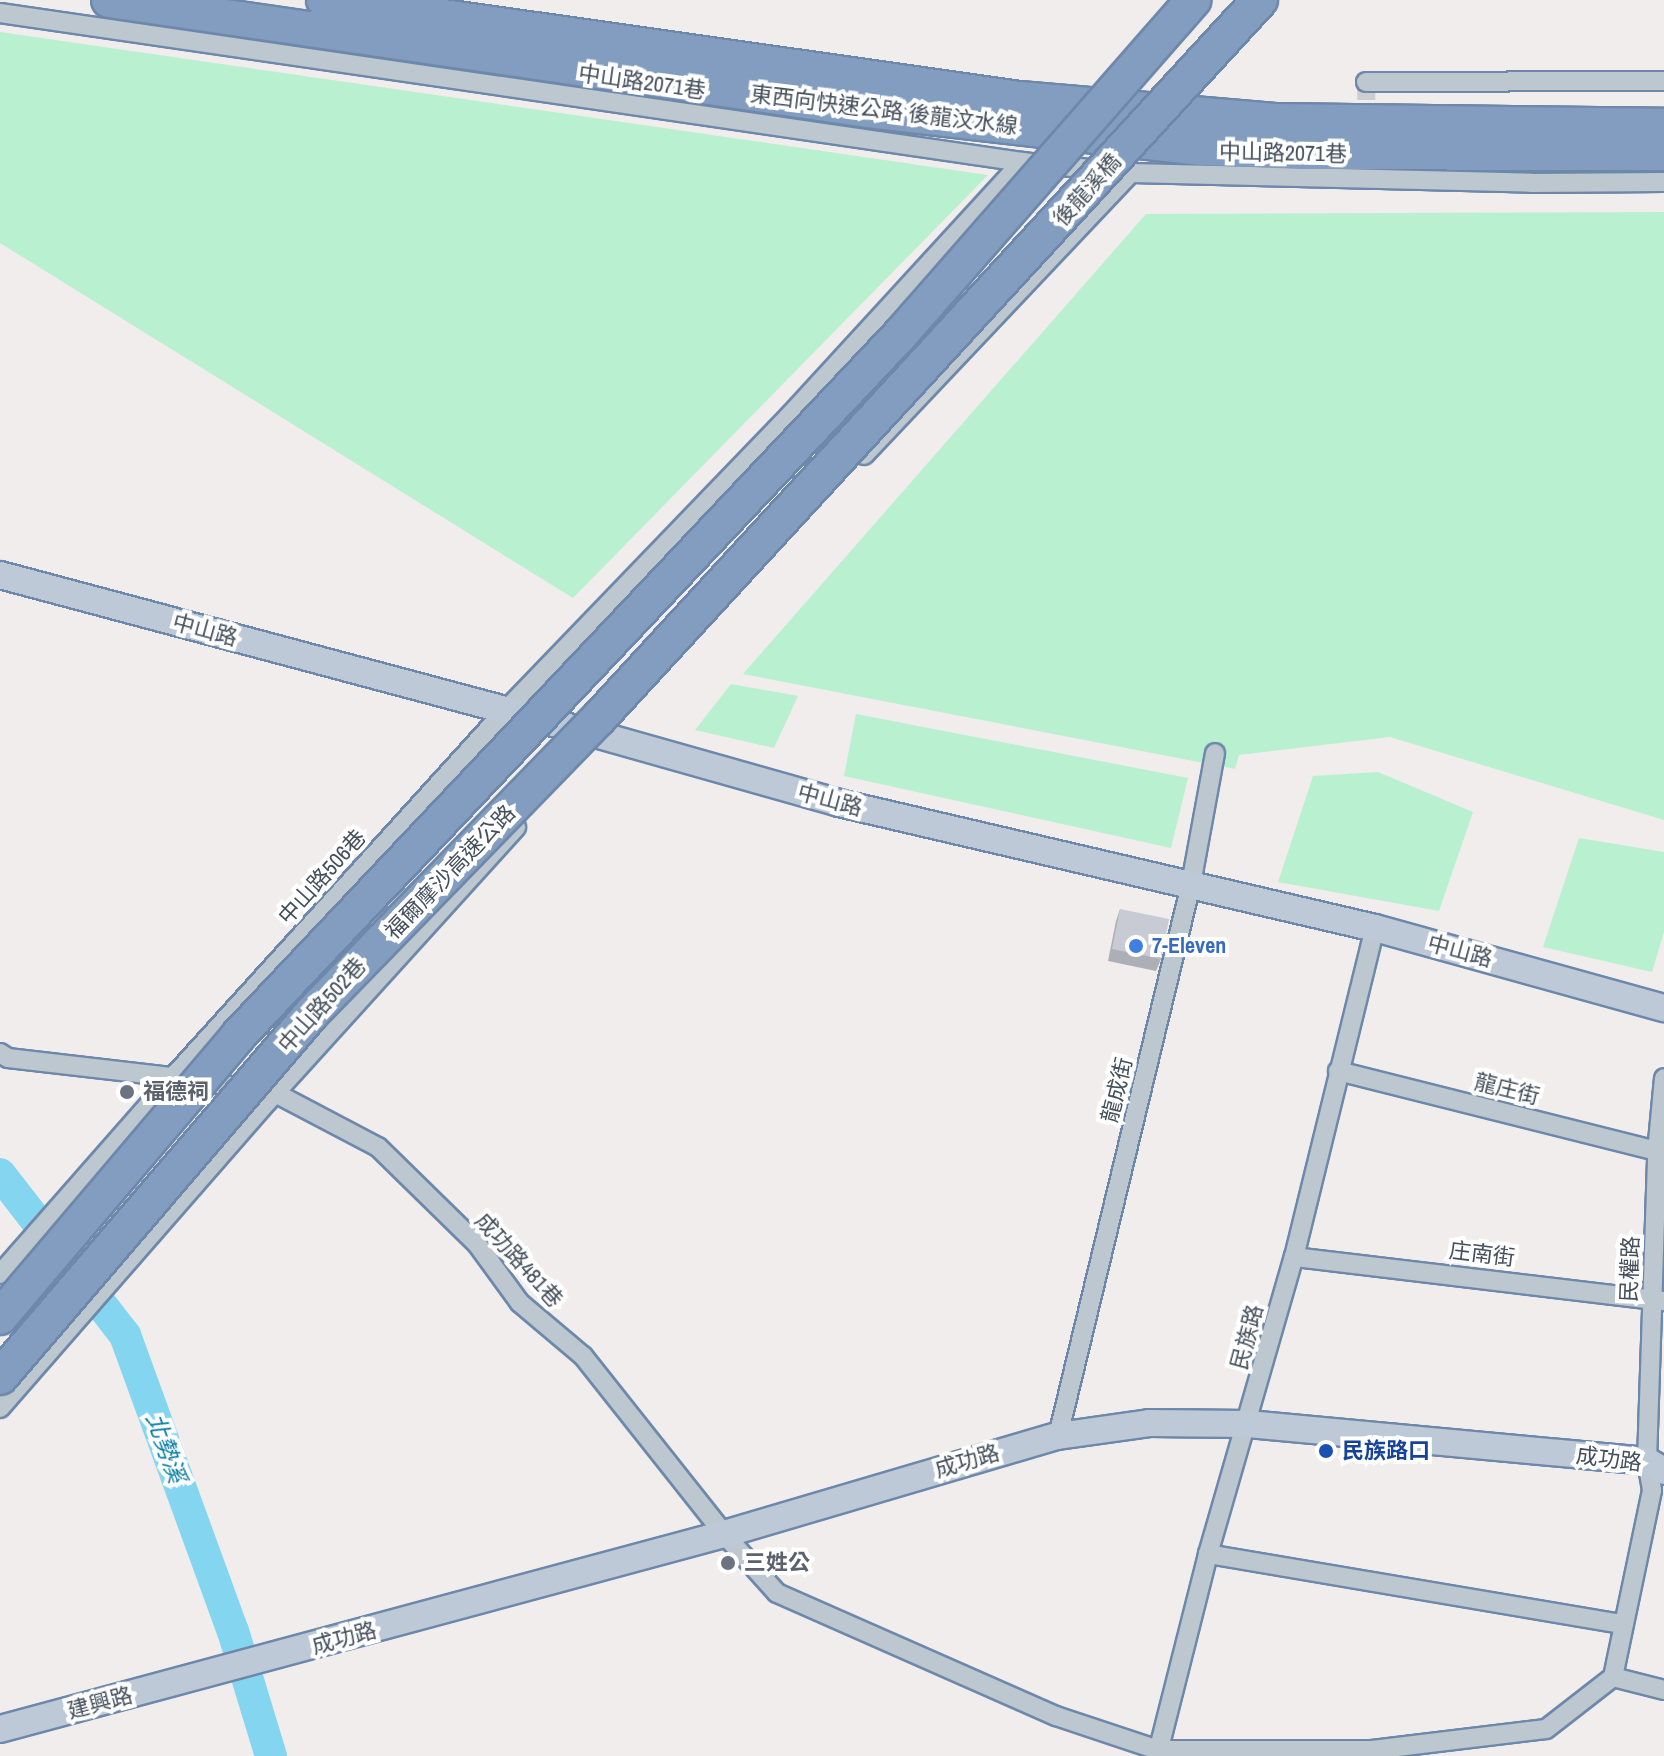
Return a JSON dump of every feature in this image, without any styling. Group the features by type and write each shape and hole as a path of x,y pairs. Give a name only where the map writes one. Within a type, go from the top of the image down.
{"highway":[{"name":"東西向快速公路 後龍汶水線","path":"109,0 867,110 1201,148 1302,152 1664,153"},
{"name":"東西向快速公路 後龍汶水線","path":"324,0 1020,99 1275,121 1664,126"},
{"name":"後龍溪橋","path":"901,334 1193,0"},
{"name":"後龍溪橋","path":"914,380 1260,0"},
{"name":"福爾摩沙高速公路","path":"0,1317 238,1036 901,334"},
{"name":"福爾摩沙高速公路","path":"0,1377 312,1013 599,718 914,380"}],"main road":[{"name":"中山路","path":"0,575 599,735 839,803 1375,928 1664,1008"},
{"name":"成功路","path":"199,1676 724,1534 1058,1436 1149,1423 1248,1424 1655,1466"},
{"name":"建興路","path":"0,1729 199,1676"}],"street":[{"name":"中山路2071巷","path":"0,13 1022,162 1131,173 1664,182"},
{"path":"1366,82 1664,81"},
{"name":"中山路506巷","path":"0,1274 173,1077 506,710 791,414 1022,162"},
{"name":"中山路502巷","path":"0,1408 271,1098 599,735 1131,173"},
{"name":"龍成街","path":"1058,1436 1191,884 1215,753"},
{"name":"民族路","path":"1158,1753 1208,1554 1294,1257 1375,928"},
{"name":"成功路481巷","path":"0,1053 8,1058 173,1077 271,1098 378,1147 477,1244 520,1303 583,1356 724,1534 777,1593 1056,1716 1158,1753 1372,1750 1546,1729 1613,1677"},
{"name":"龍庄街","path":"1338,1071 1660,1153"},
{"name":"民權路","path":"1613,1677 1655,1466 1664,1078"},
{"name":"庄南街","path":"1294,1257 1659,1300"},
{"path":"1208,1554 1622,1624"},
{"path":"1613,1677 1664,1690"}],"green space":[{"path":"0,32 988,175 573,598 0,243"},
{"path":"1664,212 1664,820 1390,737 1239,755 1235,769 743,674 1146,214"},
{"path":"731,684 798,696 774,748 695,730"},
{"path":"856,714 1188,778 1171,848 844,776"},
{"path":"1378,772 1473,812 1439,911 1278,882 1313,776"},
{"path":"1579,838 1664,852 1664,932 1652,972 1543,947"}],"building":[{"name":"7-Eleven","path":"1120,909 1169,919 1161,959 1112,949"}],"waterway":[{"name":"北勢溪","path":"0,1174 125,1335 233,1631 271,1756"}],"tunnel":[{"path":"1366,82 1367,128"}],"place":[{"name":"7-Eleven","path":"1136,946"},
{"name":"福德祠","path":"127,1092"},
{"name":"民族路口","path":"1326,1451"},
{"name":"三姓公","path":"728,1563"}]}
